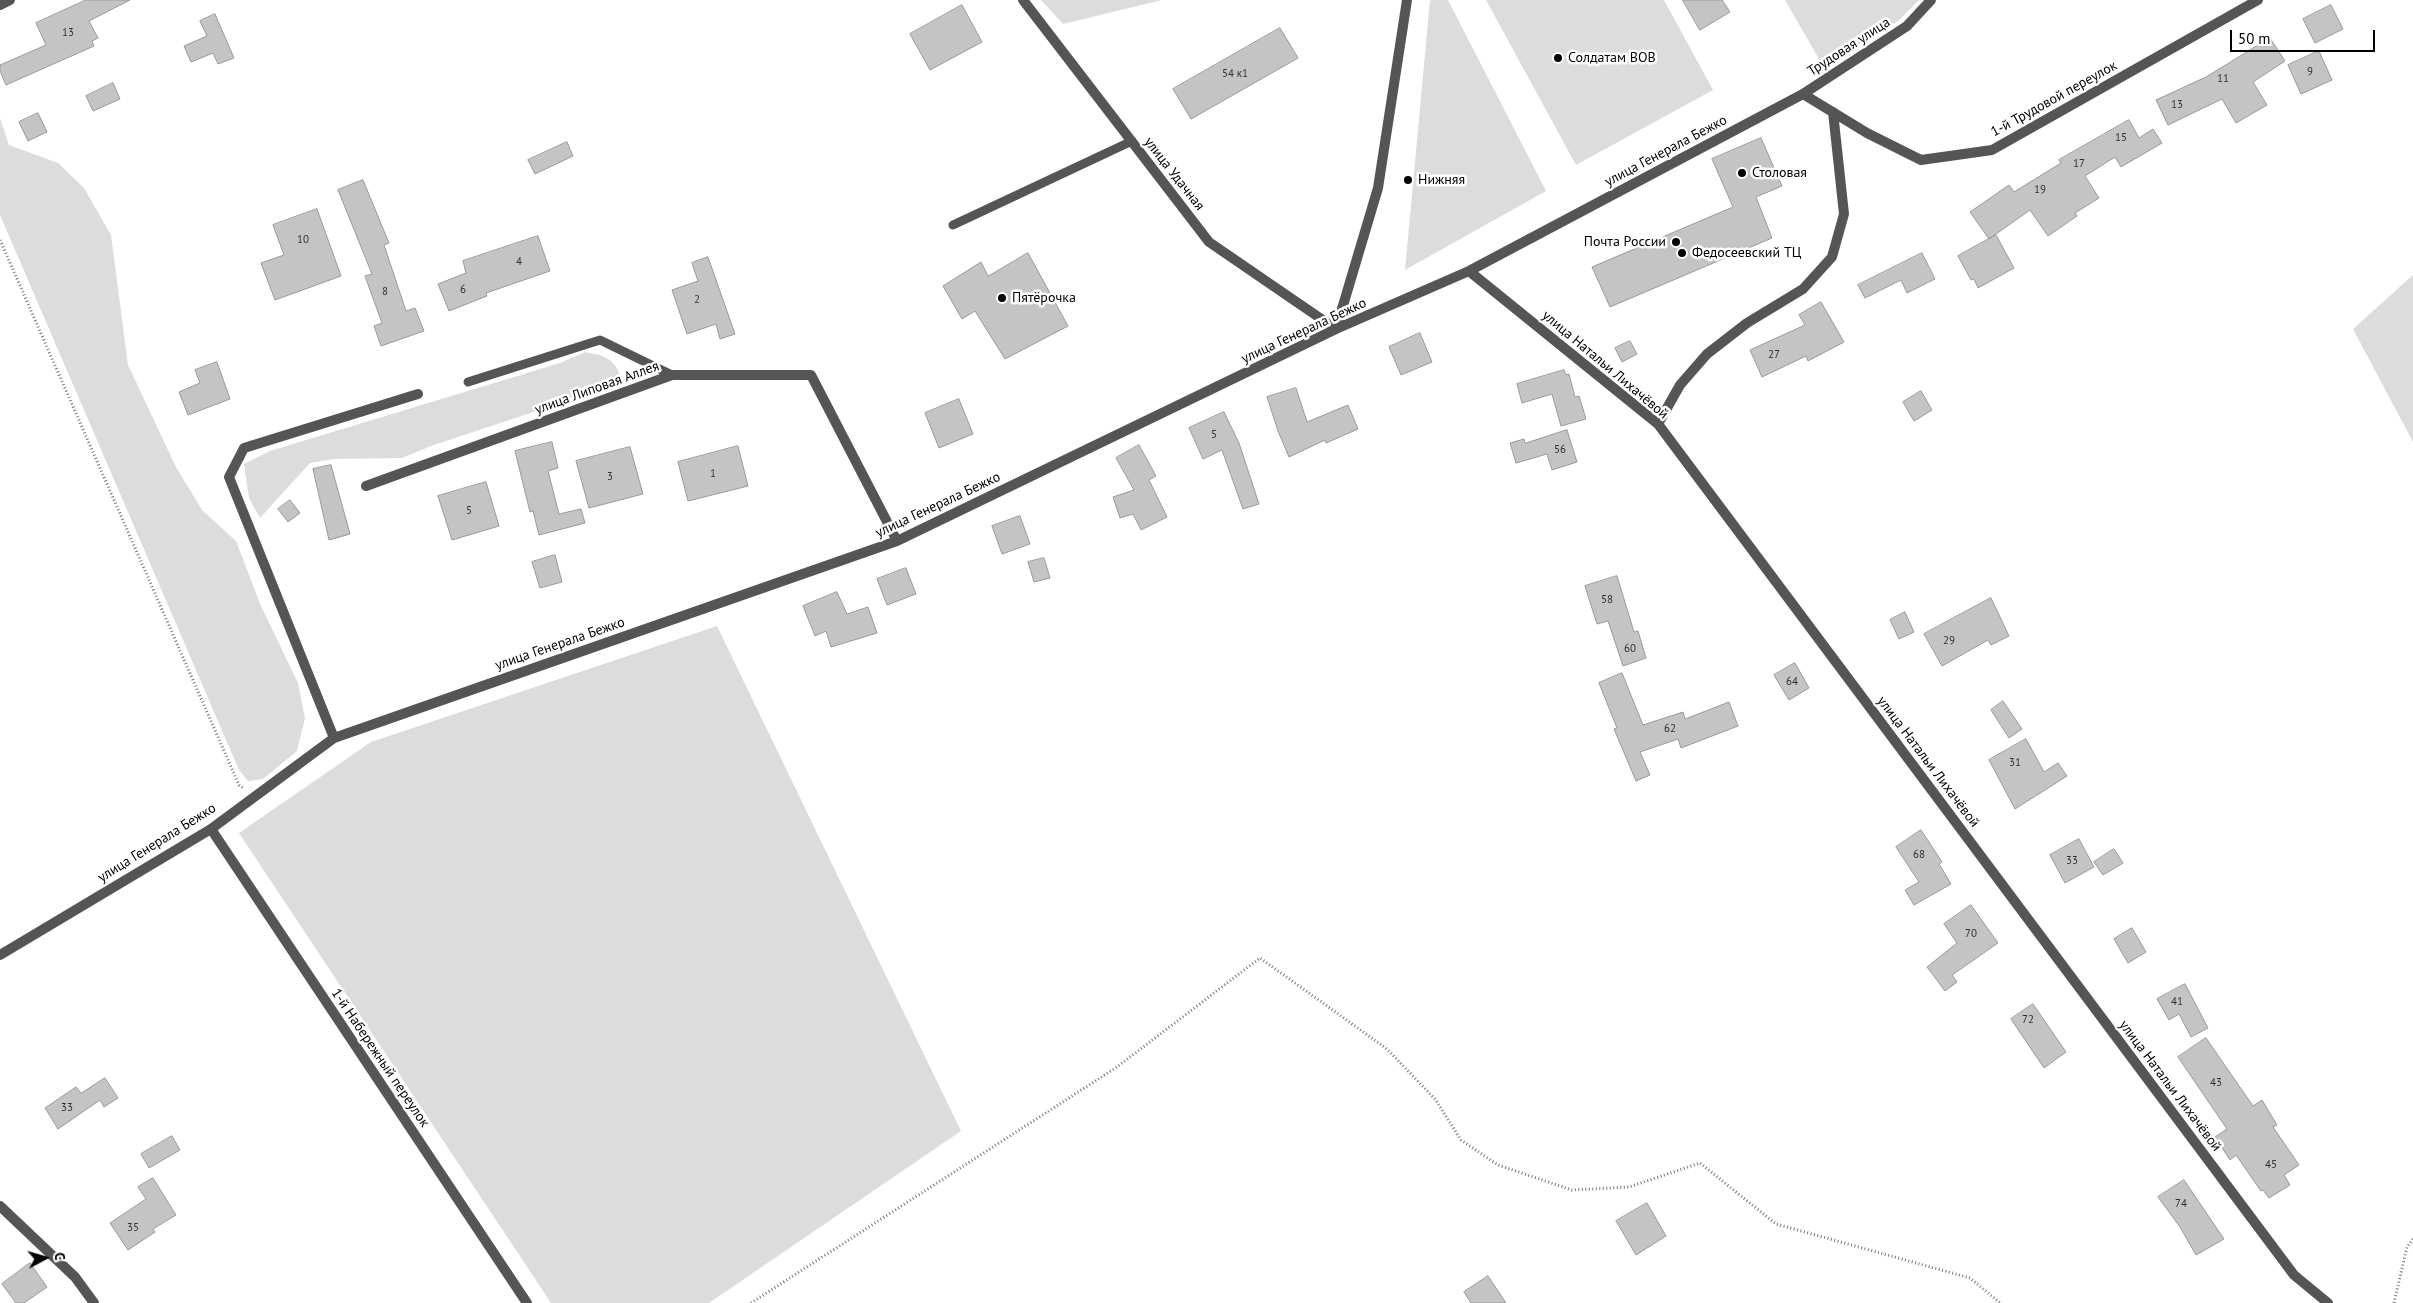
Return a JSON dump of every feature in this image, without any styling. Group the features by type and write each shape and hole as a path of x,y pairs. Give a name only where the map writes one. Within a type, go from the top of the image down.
{"street":[{"path":"0,6 10,0"},
{"name":"улица Удачная","path":"1023,0 1209,242 1336,330"},
{"path":"1336,330 1378,188 1407,0"},
{"name":"Трудовая улица","path":"1803,94 1907,26 1930,0"},
{"name":"1-й Трудовой переулок","path":"1803,94 1921,160 1992,150 2258,0"},
{"name":"улица Генерала Бежко","path":"0,955 211,829 254,795 334,738 897,541 1336,330 1469,271 1803,94"},
{"path":"1658,424 1680,385 1707,354 1747,323 1803,288 1832,257 1844,214 1833,112"},
{"name":"улица Натальи Лихачёвой","path":"1469,271 1658,424 2294,1276 2328,1303"},
{"name":"улица Липовая Аллея","path":"366,486 672,375 811,375 897,541"},
{"path":"334,738 229,478 244,448 418,394"},
{"name":"1-й Набережный переулок","path":"211,829 527,1303"},
{"path":"0,1206 75,1277 94,1303"}],"lane":[{"path":"953,225 1132,142"},
{"path":"468,382 600,340 672,375"}],"path":[{"path":"0,240 239,785 254,795"},
{"path":"752,1303 1117,1067 1260,958 1387,1048 1435,1099 1461,1140 1498,1165 1572,1190 1628,1187 1700,1163 1776,1224 1970,1278 2000,1303"},
{"path":"2394,1303 2407,1247 2413,1239"}],"shaded area":[{"path":"1041,0 1162,0 1063,24"},
{"path":"1430,0 1448,0 1546,191 1405,270"},
{"path":"1486,0 1664,0 1713,90 1576,165"},
{"path":"1785,0 1919,0 1898,21 1823,66"},
{"path":"0,118 9,145 58,163 84,188 111,235 128,365 176,467 202,510 236,541 261,606 298,683 305,718 297,751 263,779 248,781 239,770 0,215"},
{"path":"2413,275 2413,442 2353,329"},
{"path":"585,352 605,357 613,363 622,380 603,389 431,446 402,458 334,459 310,463 260,518 249,498 244,464 270,451 560,363"},
{"path":"717,626 961,1131 709,1303 551,1303 239,833 371,742"}],"building":[{"path":"86,0 130,0 89,21 98,38 92,41 94,46 6,85 0,71 0,65 46,45 36,23"},
{"path":"1683,0 1722,0 1730,12 1700,30"},
{"path":"962,5 982,42 930,70 910,34"},
{"path":"2331,5 2343,29 2315,43 2303,19"},
{"path":"215,14 234,58 218,64 213,53 191,62 184,46 207,36 200,21"},
{"path":"1280,28 1298,58 1191,119 1173,89"},
{"path":"2270,38 2285,61 2253,82 2267,105 2236,123 2222,99 2168,125 2156,100 2206,77"},
{"path":"2319,51 2332,80 2301,94 2288,65"},
{"path":"113,83 120,99 93,111 86,96"},
{"path":"38,113 47,132 28,141 19,122"},
{"path":"2129,120 2139,138 2153,129 2162,143 2121,167 2115,157 2085,176 2099,198 2075,213 2077,216 2048,236 2030,210 1989,239 1970,212 2009,185 2014,192 2061,163 2059,160"},
{"name":"Федосеевский ТЦ","path":"1761,138 1782,186 1756,197 1772,238 1610,307 1592,267 1733,207 1712,159"},
{"path":"567,142 573,156 535,174 528,160"},
{"path":"363,180 389,243 384,245 406,311 415,308 424,331 381,346 374,326 382,323 365,276 372,274 338,190"},
{"path":"317,209 341,276 275,300 261,263 284,255 273,225"},
{"path":"1996,235 2014,268 1978,288 1974,279 1971,280 1958,256"},
{"path":"538,236 550,271 486,293 487,296 449,311 438,284 466,273 463,261"},
{"name":"Пятёрочка","path":"1028,253 1068,326 1005,359 975,311 962,319 943,286 981,262 988,276"},
{"path":"1922,253 1935,279 1907,293 1901,280 1865,298 1858,285"},
{"path":"708,257 735,334 720,339 716,324 687,334 672,290 698,281 692,263"},
{"path":"1821,302 1844,342 1808,361 1806,356 1762,377 1750,350 1805,325 1799,315"},
{"path":"1420,333 1432,362 1401,375 1389,347"},
{"path":"1630,341 1637,354 1622,362 1615,348"},
{"path":"217,362 230,399 188,415 179,392 200,383 195,370"},
{"path":"1564,370 1566,375 1569,374 1575,397 1579,396 1586,419 1561,426 1552,394 1522,403 1517,384"},
{"path":"1296,388 1307,422 1348,405 1358,429 1326,443 1325,440 1289,457 1267,397"},
{"path":"1921,391 1932,410 1914,421 1903,402"},
{"path":"959,399 973,434 939,448 925,413"},
{"path":"1224,412 1239,443 1259,504 1243,509 1222,450 1203,459 1189,428"},
{"path":"1567,430 1577,462 1552,470 1547,454 1516,463 1510,443 1524,439 1525,443"},
{"path":"552,442 558,468 548,471 559,514 581,509 585,523 539,535 533,511 530,512 515,451"},
{"path":"1139,445 1156,476 1149,480 1167,517 1141,530 1133,514 1120,518 1113,497 1134,490 1116,458"},
{"path":"738,446 748,486 688,501 678,462"},
{"path":"630,447 643,494 589,508 576,461"},
{"path":"331,465 350,534 329,540 313,469"},
{"path":"486,482 499,526 452,540 438,496"},
{"path":"290,500 300,513 288,522 278,509"},
{"path":"1020,516 1030,544 1002,554 992,526"},
{"path":"555,555 562,582 540,588 532,562"},
{"path":"1044,558 1050,578 1034,582 1028,562"},
{"path":"906,568 916,594 887,605 877,579"},
{"path":"1617,576 1634,632 1638,631 1646,658 1623,666 1608,621 1597,624 1585,586"},
{"path":"837,592 847,614 868,607 877,633 831,647 826,631 815,636 803,606"},
{"path":"1991,598 2009,636 1991,645 1988,640 1942,666 1924,634"},
{"path":"1905,612 1914,632 1899,639 1890,620"},
{"path":"1795,663 1809,688 1789,700 1774,675"},
{"path":"1622,673 1643,725 1683,712 1685,719 1729,702 1738,726 1681,748 1678,739 1640,752 1650,775 1636,781 1614,729 1617,728 1599,683"},
{"path":"2003,701 2022,729 2009,738 1991,710"},
{"path":"2026,739 2044,772 2058,763 2067,776 2015,809 1989,760"},
{"path":"1921,830 1942,862 1939,864 1951,884 1914,905 1905,890 1919,882 1896,847"},
{"path":"2079,839 2094,867 2065,883 2050,855"},
{"path":"2114,849 2123,863 2103,875 2094,862"},
{"path":"1971,905 1998,943 1952,975 1957,982 1945,991 1927,967 1957,943 1944,924"},
{"path":"2132,928 2146,952 2128,963 2114,939"},
{"path":"2185,984 2208,1028 2191,1037 2179,1014 2169,1020 2157,999"},
{"path":"2033,1004 2066,1052 2044,1068 2011,1019"},
{"path":"2206,1038 2253,1106 2262,1100 2277,1125 2273,1127 2299,1165 2284,1175 2290,1185 2269,1198 2263,1190 2261,1191 2236,1155 2230,1160 2215,1137 2227,1129 2178,1057"},
{"path":"105,1078 118,1098 104,1107 100,1100 58,1129 45,1108 76,1087 81,1093"},
{"path":"172,1136 180,1150 149,1168 141,1154"},
{"path":"153,1178 176,1215 153,1229 155,1232 128,1250 110,1223 146,1199 138,1187"},
{"path":"2184,1180 2224,1239 2196,1255 2180,1227 2158,1197"},
{"path":"1647,1203 1666,1236 1636,1255 1616,1221"},
{"path":"30,1263 47,1287 24,1303 16,1303 2,1284"},
{"path":"1488,1276 1506,1303 1471,1303 1464,1292"}],"place":[{"name":"Солдатам ВОВ","path":"1558,58"},
{"name":"Столовая","path":"1742,173"},
{"name":"Нижняя","path":"1408,180"},
{"name":"Почта России","path":"1676,242"},
{"name":"Федосеевский ТЦ","path":"1682,253"},
{"name":"Пятёрочка","path":"1002,298"}]}
